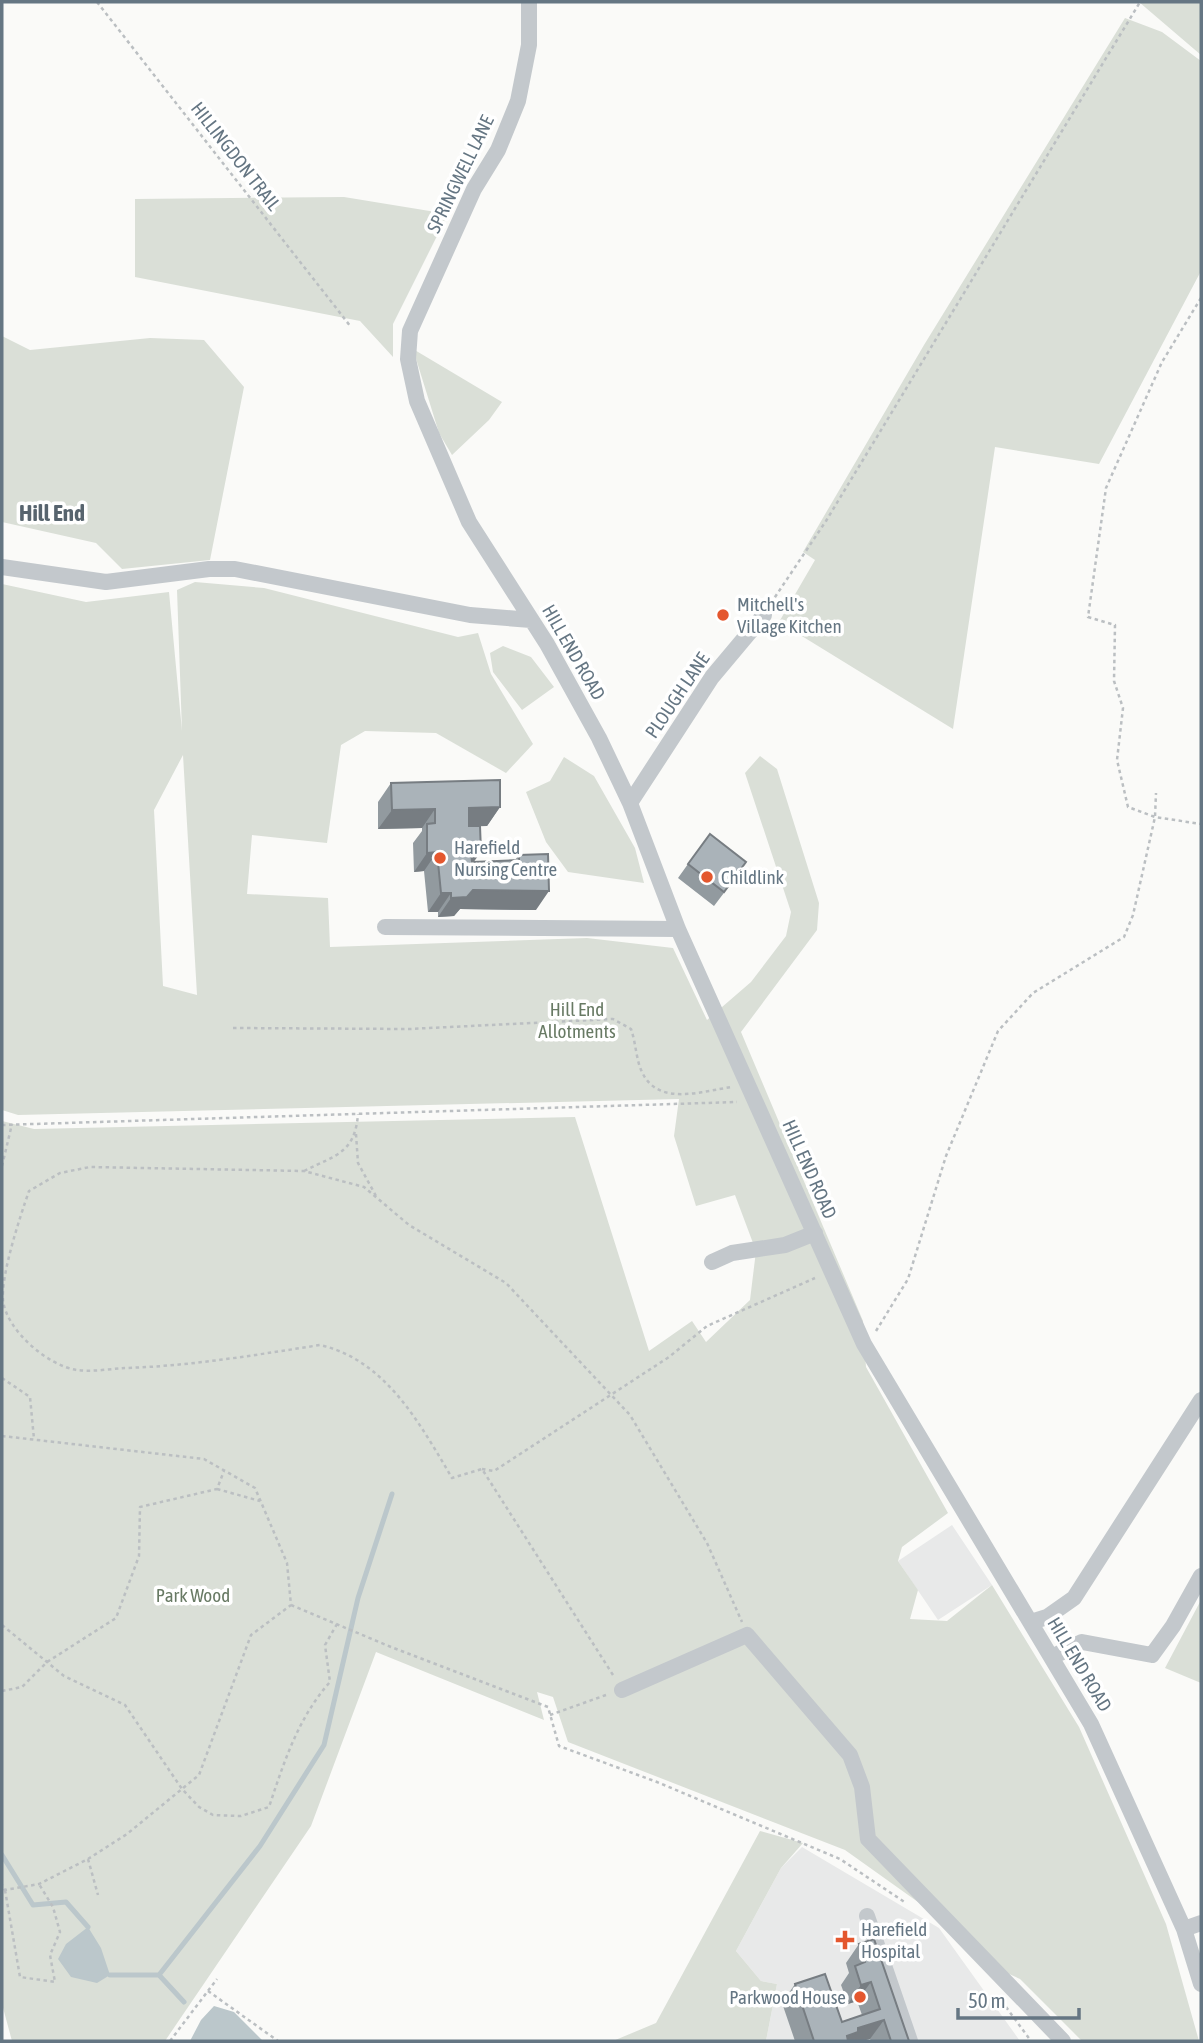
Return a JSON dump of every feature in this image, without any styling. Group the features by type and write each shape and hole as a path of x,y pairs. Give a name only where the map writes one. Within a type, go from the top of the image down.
{"street":[{"name":"SPRINGWELL LANE","path":"408,359 410,331 419,308 474,189 498,150 518,101 529,45 529,2"},
{"name":"HILL END ROAD","path":"408,359 417,401 469,522 531,620 599,738 630,803 678,929 750,1084 864,1344 1091,1724 1184,1929 1201,1984"},
{"path":"2,567 91,581 209,569 235,569 470,615 531,620"},
{"name":"PLOUGH LANE","path":"630,803 712,677 764,615"},
{"path":"385,928 678,929"},
{"path":"712,1262 732,1253 786,1245 816,1233"},
{"path":"1031,1622 1047,1617 1074,1598 1201,1400"},
{"path":"1052,1657 1082,1642 1153,1655 1201,1577"},
{"path":"622,1690 747,1634 850,1755 862,1787 869,1839 1063,2041"},
{"path":"867,1916 910,2041"},
{"path":"1184,1929 1201,1923"}],"path":[{"name":"HILLINGDON TRAIL","path":"97,2 351,327"},
{"path":"764,615 826,521 1140,2"},
{"path":"1201,298 1162,362 1106,488 1088,617 1115,625 1114,681 1123,708 1117,760 1128,807 1155,817 1201,824"},
{"path":"864,1344 883,1324 908,1279 946,1156 999,1031 1033,993 1124,937 1133,915 1155,817 1156,793"},
{"path":"233,1028 409,1029 613,1019 631,1029 640,1070 650,1086 663,1094 693,1093 750,1084"},
{"path":"2,1125 757,1101"},
{"path":"358,1114 358,1163 378,1199"},
{"path":"2,1166 12,1125"},
{"path":"304,1171 348,1148 356,1134"},
{"path":"747,1634 707,1543 630,1415 611,1394 506,1283 409,1225 364,1187 304,1171 162,1166 90,1167 60,1173 29,1191 13,1242 3,1300 12,1322 29,1342 50,1360 76,1370 190,1366 320,1345 331,1347 369,1365 416,1419 452,1478 482,1469 494,1471 611,1394 669,1357 707,1326 832,1270"},
{"path":"2,1378 30,1397 34,1439"},
{"path":"2,1436 204,1459 255,1488 287,1563 291,1605"},
{"path":"482,1469 622,1690 550,1715"},
{"path":"217,1489 224,1471"},
{"path":"2,1691 22,1687 47,1662 116,1618 139,1556 140,1507 217,1489 260,1501"},
{"path":"291,1605 548,1707 559,1746 657,1782 840,1859 910,1906"},
{"path":"5,1890 39,1884 88,1859 127,1834 199,1775 251,1635 291,1605"},
{"path":"2,1625 64,1676 125,1705 181,1789 213,1815 241,1816 269,1807 285,1759 309,1706 330,1682 326,1645 337,1624"},
{"path":"88,1859 98,1895"},
{"path":"2,1885 20,1978 55,1982 50,1955 60,1932 53,1907 39,1884"},
{"path":"170,2041 217,1979"},
{"path":"208,1991 278,2041"},
{"path":"1000,1998 1031,2041"}],"shaded area":[{"path":"952,1525 992,1585 938,1620 898,1561"},
{"name":"Harefield Hospital","path":"802,1847 939,1928 1020,2041 766,2041 777,1984 761,1981 736,1951 781,1868"},
{"path":"88,1927 101,1948 110,1975 97,1983 71,1977 58,1959 66,1944"},
{"path":"214,2006 234,2012 263,2041 190,2041 201,2020"}],"green space":[{"path":"1139,2 1201,2 1201,55"},
{"path":"1125,18 1162,32 1201,61 1201,271 1099,464 995,447 953,729 779,622 815,560 803,552 924,345"},
{"path":"344,197 448,214 393,324 393,357 360,321 135,277 135,199"},
{"path":"2,336 30,350 150,338 204,340 244,387 210,560 122,569 96,543 2,522"},
{"path":"413,349 502,402 489,420 452,455 439,433"},
{"path":"195,582 264,588 458,637 478,633 491,674 533,744 506,773 436,733 365,731 341,745 327,843 252,835 247,894 328,898 330,947 587,938 673,948 707,1020 751,982 786,936 791,912 745,773 760,756 777,769 819,903 817,930 741,1032 863,1321 866,1367 948,1513 902,1547 898,1561 918,1590 910,1619 947,1621 992,1585 1079,1727 1166,1924 1199,2041 1082,2041 1020,1979 983,1962 939,1917 845,1850 568,1742 553,1697 537,1692 544,1720 376,1652 311,1826 165,2041 12,2041 2,2004 2,1121 34,1129 575,1117 649,1351 692,1321 706,1342 750,1300 756,1251 735,1195 696,1206 674,1136 679,1099 18,1115 2,1110 2,584 86,602 169,592 182,731 177,590","holes":["183,755 197,995 163,986 154,810"]},
{"path":"503,646 531,657 554,687 522,710 493,672 490,653"},
{"path":"564,757 594,776 635,848 644,883 568,872 546,842 526,792 550,781"},
{"path":"1201,1600 1201,1683 1165,1668"},
{"path":"760,1831 803,1843 781,1868 736,1951 761,1981 777,1984 766,2041 613,2041 656,2023"}],"building":[{"path":"500,780 500,807 469,808 469,826 480,826 481,852 471,852 472,862 519,860 519,855 548,854 549,891 473,890 467,897 451,898 451,893 441,893 437,852 427,853 427,824 435,823 435,809 392,810 391,783"},
{"path":"710,834 746,862 724,892 688,864"},
{"path":"874,1939 909,2041 891,2041 884,2020 858,2028 858,2032 847,2036 848,2041 814,2041 795,1984 825,1974 842,2022 880,2009 871,1982 861,1985 855,1966 865,1962 859,1944"}],"waterway":[{"path":"159,1975 260,1846 324,1745 358,1598 392,1494"},
{"path":"2,1855 33,1905 66,1902 88,1927"},
{"path":"110,1975 159,1975 184,2002"}],"place":[{"name":"Mitchell's Village Kitchen","path":"723,615"},
{"name":"Harefield Nursing Centre","path":"440,858"},
{"name":"Childlink","path":"707,877"},
{"name":"Harefield Hospital","path":"845,1940"},
{"name":"Parkwood House","path":"860,1997"}],"district":[{"name":"Hill End","path":"52,513"}],"park label":[{"name":"Hill End Allotments","path":"577,1020"},
{"name":"Park Wood","path":"193,1595"}]}
